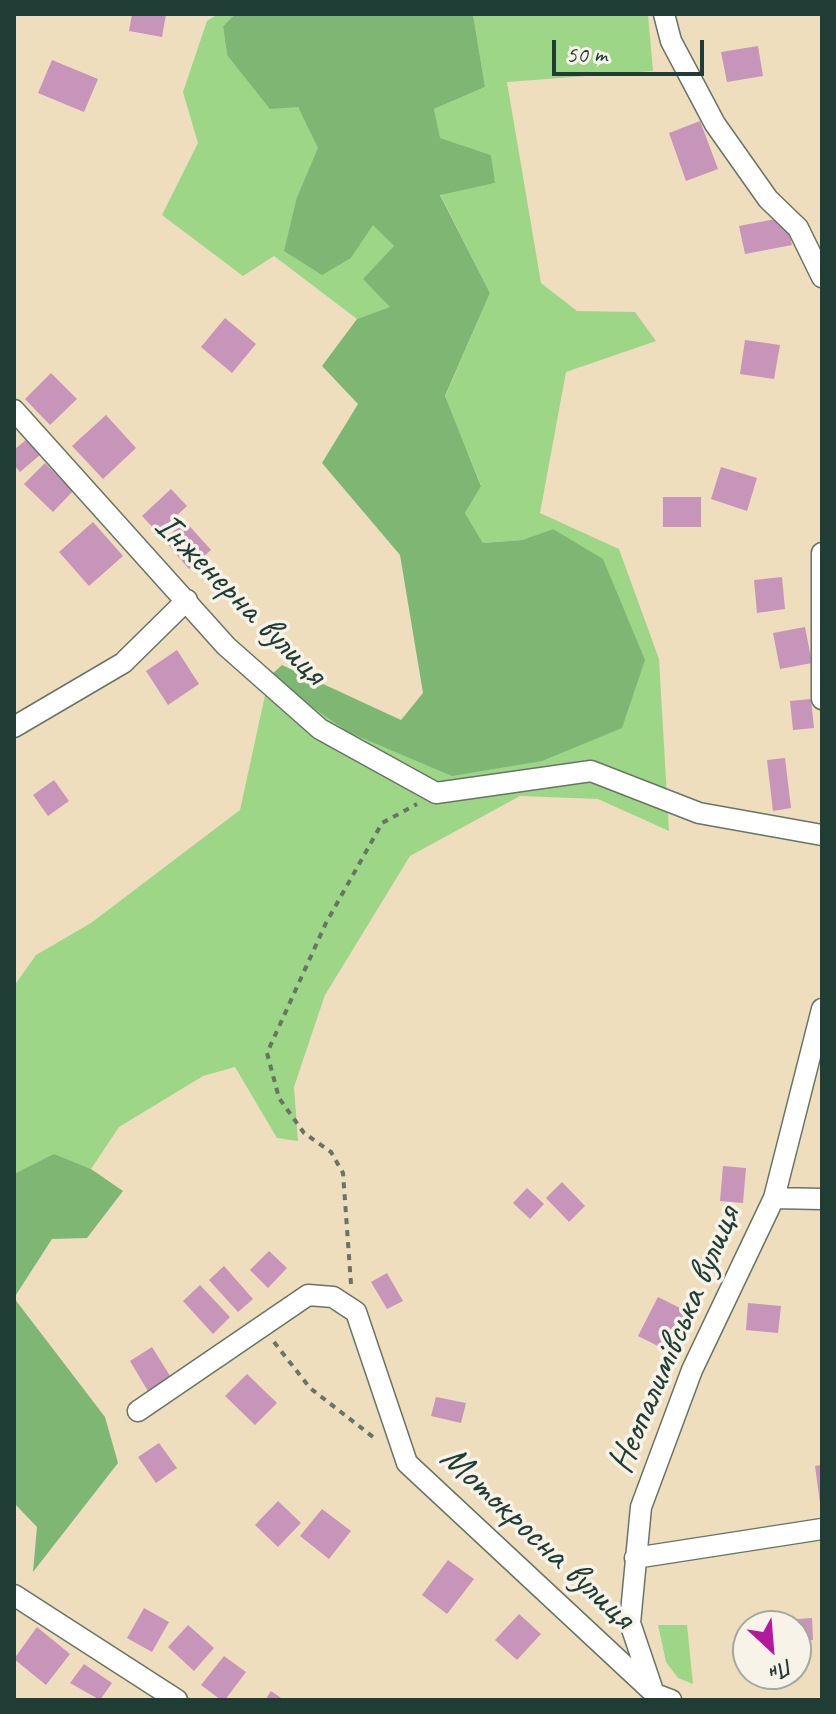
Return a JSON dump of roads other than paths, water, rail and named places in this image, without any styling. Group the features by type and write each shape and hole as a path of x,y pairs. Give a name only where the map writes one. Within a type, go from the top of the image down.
{"street":[{"path":"664,14 671,41 715,124 768,199 798,228 822,277"},
{"name":"Інженерна вулиця","path":"14,410 226,646 320,729 436,793 591,771 699,813 822,835"},
{"path":"821,562 822,699"},
{"path":"14,727 123,663 187,600"},
{"name":"Неопалимівська вулиця","path":"659,1698 630,1623 641,1507 692,1370 774,1198 822,1009"},
{"path":"774,1198 822,1199"},
{"name":"Мотокросна вулиця","path":"138,1411 308,1295 333,1297 356,1312 407,1463 659,1698"},
{"path":"635,1558 822,1529"},
{"path":"14,1595 177,1700"}]}
